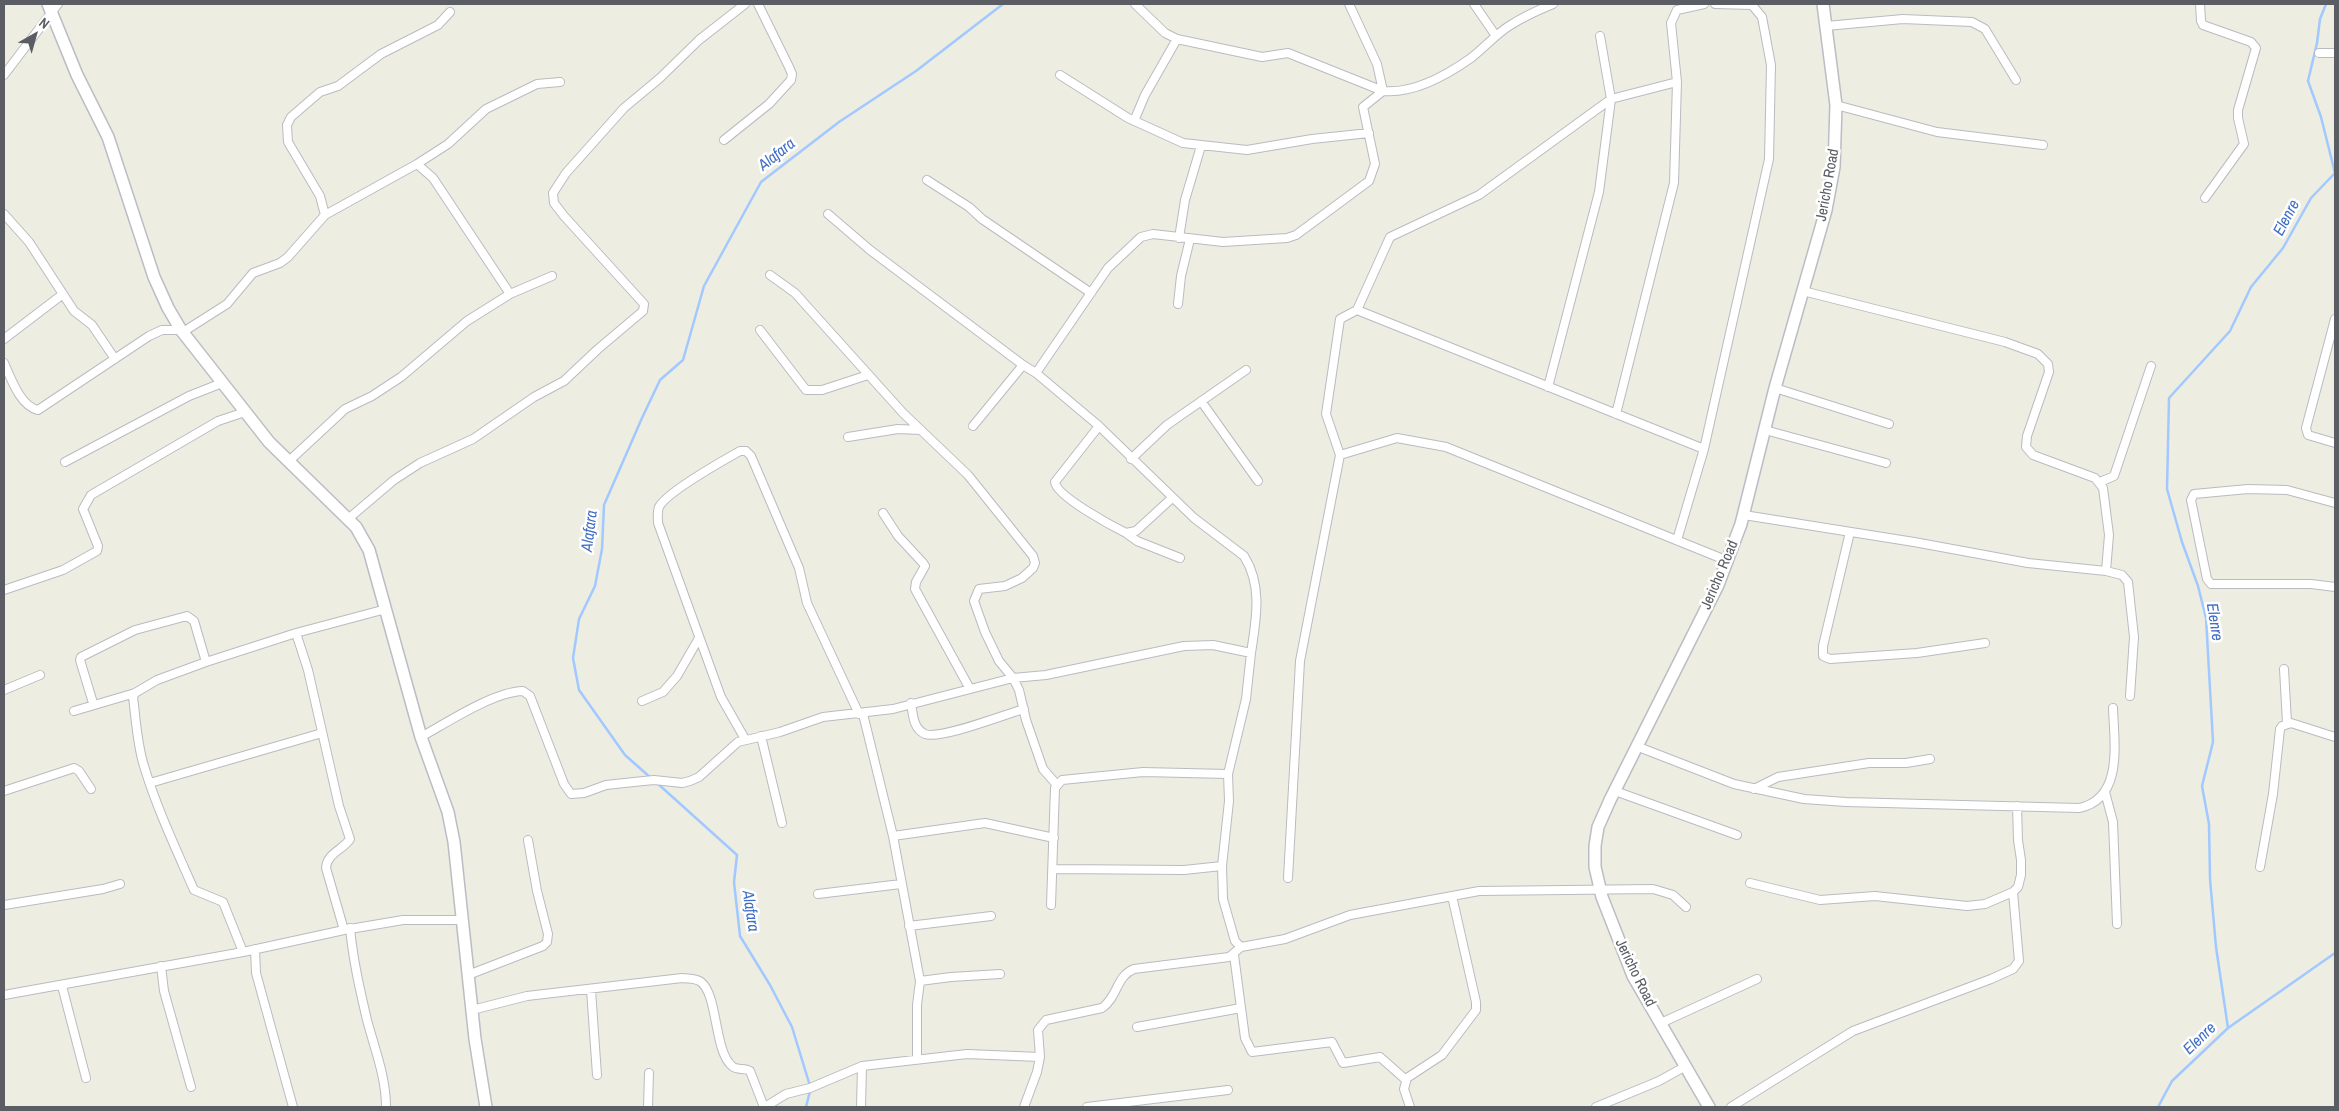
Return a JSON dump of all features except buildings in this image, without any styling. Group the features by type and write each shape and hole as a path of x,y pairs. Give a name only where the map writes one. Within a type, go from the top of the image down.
{"street":[{"path":"348,519 394,480 420,463 473,439 534,397 564,381 598,349 643,312 644,304 564,216 554,203 553,194 566,173 624,108 660,78 699,40 745,4"},
{"path":"724,140 768,104 791,80 789,67 758,4"},
{"path":"1136,4 1165,33 1177,39 1262,57 1288,53 1384,91 1397,92 1429,82 1470,58 1496,36 1531,14 1553,4"},
{"path":"1349,4 1378,64 1384,91"},
{"path":"1474,4 1496,36"},
{"path":"1616,414 1674,183 1677,82 1670,23 1677,10 1704,4"},
{"path":"1677,540 1704,450 1769,159 1771,66 1762,17 1752,5 1716,4"},
{"name":"Jericho Road","path":"1709,1107 1633,976 1600,890 1595,867 1595,846 1598,827 1636,746 1718,584 1744,515 1775,388 1826,210 1834,167 1836,105 1822,4"},
{"path":"2200,4 2203,26 2251,42 2256,48 2238,110 2244,144 2205,198"},
{"path":"4,75 52,6"},
{"path":"52,6 77,75 108,137 154,277 168,308 182,331 268,442 348,519 364,538 369,550 421,737 448,812 454,842 472,1010 486,1107"},
{"path":"325,215 320,196 288,142 286,125 291,117 320,92 338,86 381,54 438,25 450,12"},
{"path":"1826,26 1903,19 1972,22 1985,29 2016,80"},
{"path":"1548,387 1599,192 1611,99 1600,36"},
{"path":"1134,121 1145,95 1177,39"},
{"path":"2319,53 2335,53"},
{"path":"1060,75 1134,121 1183,143 1247,150 1312,139 1369,133"},
{"path":"4,362 22,398 30,407 38,410 162,330 182,331 227,304 253,273 280,263 288,257 325,215 417,164 448,144 486,109 537,84 560,82"},
{"path":"1288,878 1300,661 1340,455 1326,414 1340,320 1357,310 1390,237 1480,195 1611,99 1677,82"},
{"path":"1036,373 1108,268 1141,238 1153,234 1223,242 1287,238 1296,235 1369,181 1375,164 1363,106 1384,91"},
{"path":"1836,105 1945,134 2043,145"},
{"path":"1179,238 1185,200 1200,146"},
{"path":"417,164 433,178 510,294"},
{"path":"927,180 970,207 982,219 1091,293"},
{"path":"4,214 29,242 74,311 92,325 115,359"},
{"path":"828,214 870,250 1023,366 1036,373 1099,426 1172,498 1194,518 1236,549 1248,563 1257,594 1258,609 1246,699 1228,774 1229,801 1222,866 1223,898 1235,941 1240,946"},
{"path":"1178,304 1190,239"},
{"path":"770,275 794,292 903,413 950,460 968,475 1033,556 1035,563 1033,568 1022,578 1005,586 983,588 975,595 975,607 984,632 999,660 1013,678 1019,690 1044,769 1057,785"},
{"path":"288,462 344,409 372,396 401,377 467,321 510,294 552,276"},
{"path":"1803,290 2005,342 2038,354 2048,364 2049,372 2027,436 2026,447 2033,455 2095,478 2104,488 2109,535 2106,571"},
{"path":"4,339 63,294"},
{"path":"1357,310 1704,450"},
{"path":"2335,319 2306,428 2308,435 2335,443"},
{"path":"760,330 806,390 822,390 868,375"},
{"path":"973,426 1023,366"},
{"path":"2100,482 2114,476 2151,366"},
{"path":"1131,459 1167,426 1246,370"},
{"path":"65,462 189,396 222,383"},
{"path":"1775,388 1889,424"},
{"path":"1201,401 1258,481"},
{"path":"4,590 63,570 97,552 98,546 83,509 85,502 91,495 218,421 245,412"},
{"path":"1099,426 1055,482 1055,486 1094,516 1137,541 1180,558"},
{"path":"848,437 898,429 921,430"},
{"path":"1765,430 1886,463"},
{"path":"1340,455 1397,438 1446,447 1728,561"},
{"path":"745,739 721,697 658,523 659,507 691,480 740,451 744,451 751,456 799,568 807,603 861,714 893,836 920,981 917,1005 917,1059"},
{"path":"2335,503 2287,490 2248,489 2194,494 2192,500 2207,579 2211,584 2311,584 2335,587"},
{"path":"1126,533 1136,530 1172,498"},
{"path":"882,513 898,536 925,566 916,582 916,589 970,689"},
{"path":"1744,515 2028,563 2106,571 2122,575 2128,582 2134,637 2130,696"},
{"path":"1850,532 1823,646 1823,656 1830,659 1917,653 1985,643"},
{"path":"74,711 135,692 158,680 206,662 296,633 386,610"},
{"path":"93,704 80,657 135,630 187,616 194,621 206,662"},
{"path":"296,633 308,670 339,806 350,838 348,843 329,858 326,868 347,929 384,1078 386,1107"},
{"path":"642,701 663,692 677,676 699,638"},
{"path":"421,737 464,712 510,692 523,691 530,696 564,784 571,794 578,794 606,785 654,780 682,784 699,777 738,742 780,732 828,716 861,714 893,709 1013,678 1046,675 1108,664 1184,646 1213,645 1252,653"},
{"path":"2284,670 2287,723"},
{"path":"4,690 40,676"},
{"path":"135,692 133,698 139,744 162,820 194,890 223,902 243,952"},
{"path":"911,703 916,726 925,734 942,734 1024,709"},
{"path":"1636,746 1734,784 1804,799 1846,802 2079,808 2093,803 2105,792 2112,776 2115,750 2112,708"},
{"path":"2287,723 2335,737"},
{"path":"2260,867 2273,794 2280,729 2287,723"},
{"path":"150,783 322,733"},
{"path":"761,736 782,823"},
{"path":"1754,789 1766,781 1786,775 1869,763 1906,763 1930,759"},
{"path":"4,791 74,768 79,771 90,789"},
{"path":"1051,904 1054,869 1055,788 1062,780 1143,772 1228,774"},
{"path":"1615,791 1737,835"},
{"path":"2105,792 2113,822 2117,924"},
{"path":"1750,883 1820,900 1875,896 1932,900 1967,906 1985,904 2012,892 2018,886 2021,875 2017,806"},
{"path":"893,836 985,823 1054,838"},
{"path":"468,975 543,946 547,942 548,934 537,891 528,840"},
{"path":"1054,869 1184,870 1222,866"},
{"path":"4,905 103,889 120,884"},
{"path":"818,894 901,884"},
{"path":"1024,1107 1029,1098 1040,1057 1038,1030 1041,1024 1052,1017 1102,1008 1109,1003 1122,976 1134,969 1229,957 1234,955 1240,946 1285,939 1350,915 1480,891 1653,889 1673,895 1686,907"},
{"path":"1731,1107 1854,1031 2013,969 2019,961 2012,892"},
{"path":"1410,1107 1404,1088 1406,1080 1442,1054 1476,1010 1476,1002 1452,896"},
{"path":"909,926 991,916"},
{"path":"4,996 243,952 347,929 402,920 462,920"},
{"path":"255,949 256,973 293,1107"},
{"path":"1234,955 1245,1038 1252,1052 1332,1042 1343,1063 1380,1057 1406,1080"},
{"path":"161,966 164,991 191,1087"},
{"path":"920,981 1000,974"},
{"path":"472,1010 527,996 682,978 696,979 707,988 726,1056 733,1067 750,1071 764,1107 786,1094 802,1091 862,1066 967,1054 1040,1057"},
{"path":"1661,1024 1757,979"},
{"path":"62,986 86,1078"},
{"path":"591,990 598,1075"},
{"path":"1136,1027 1241,1008"},
{"path":"861,1107 862,1066"},
{"path":"1596,1107 1660,1081 1686,1066"},
{"path":"648,1107 649,1072"},
{"path":"1087,1107 1228,1090"}],"waterway":[{"name":"Alafara","path":"651,778 625,755 579,690 573,658 579,619 595,586 602,549 604,505 642,418 660,380 683,360 704,286 761,182 839,122 916,71 1003,4"},
{"path":"2326,4 2320,19 2317,43 2308,81 2321,117 2335,173"},
{"name":"Elenre","path":"2158,1107 2172,1081 2228,1028 2216,947 2210,879 2209,824 2202,786 2213,742 2206,618 2198,586 2182,542 2167,489 2169,398 2230,331 2251,287 2283,248 2311,198 2335,173"},
{"name":"Alafara","path":"657,783 737,855 734,882 740,936 770,985 792,1027 810,1086"},
{"path":"2228,1028 2335,953"},
{"name":"Alafara","path":"806,1107 810,1091"}]}
